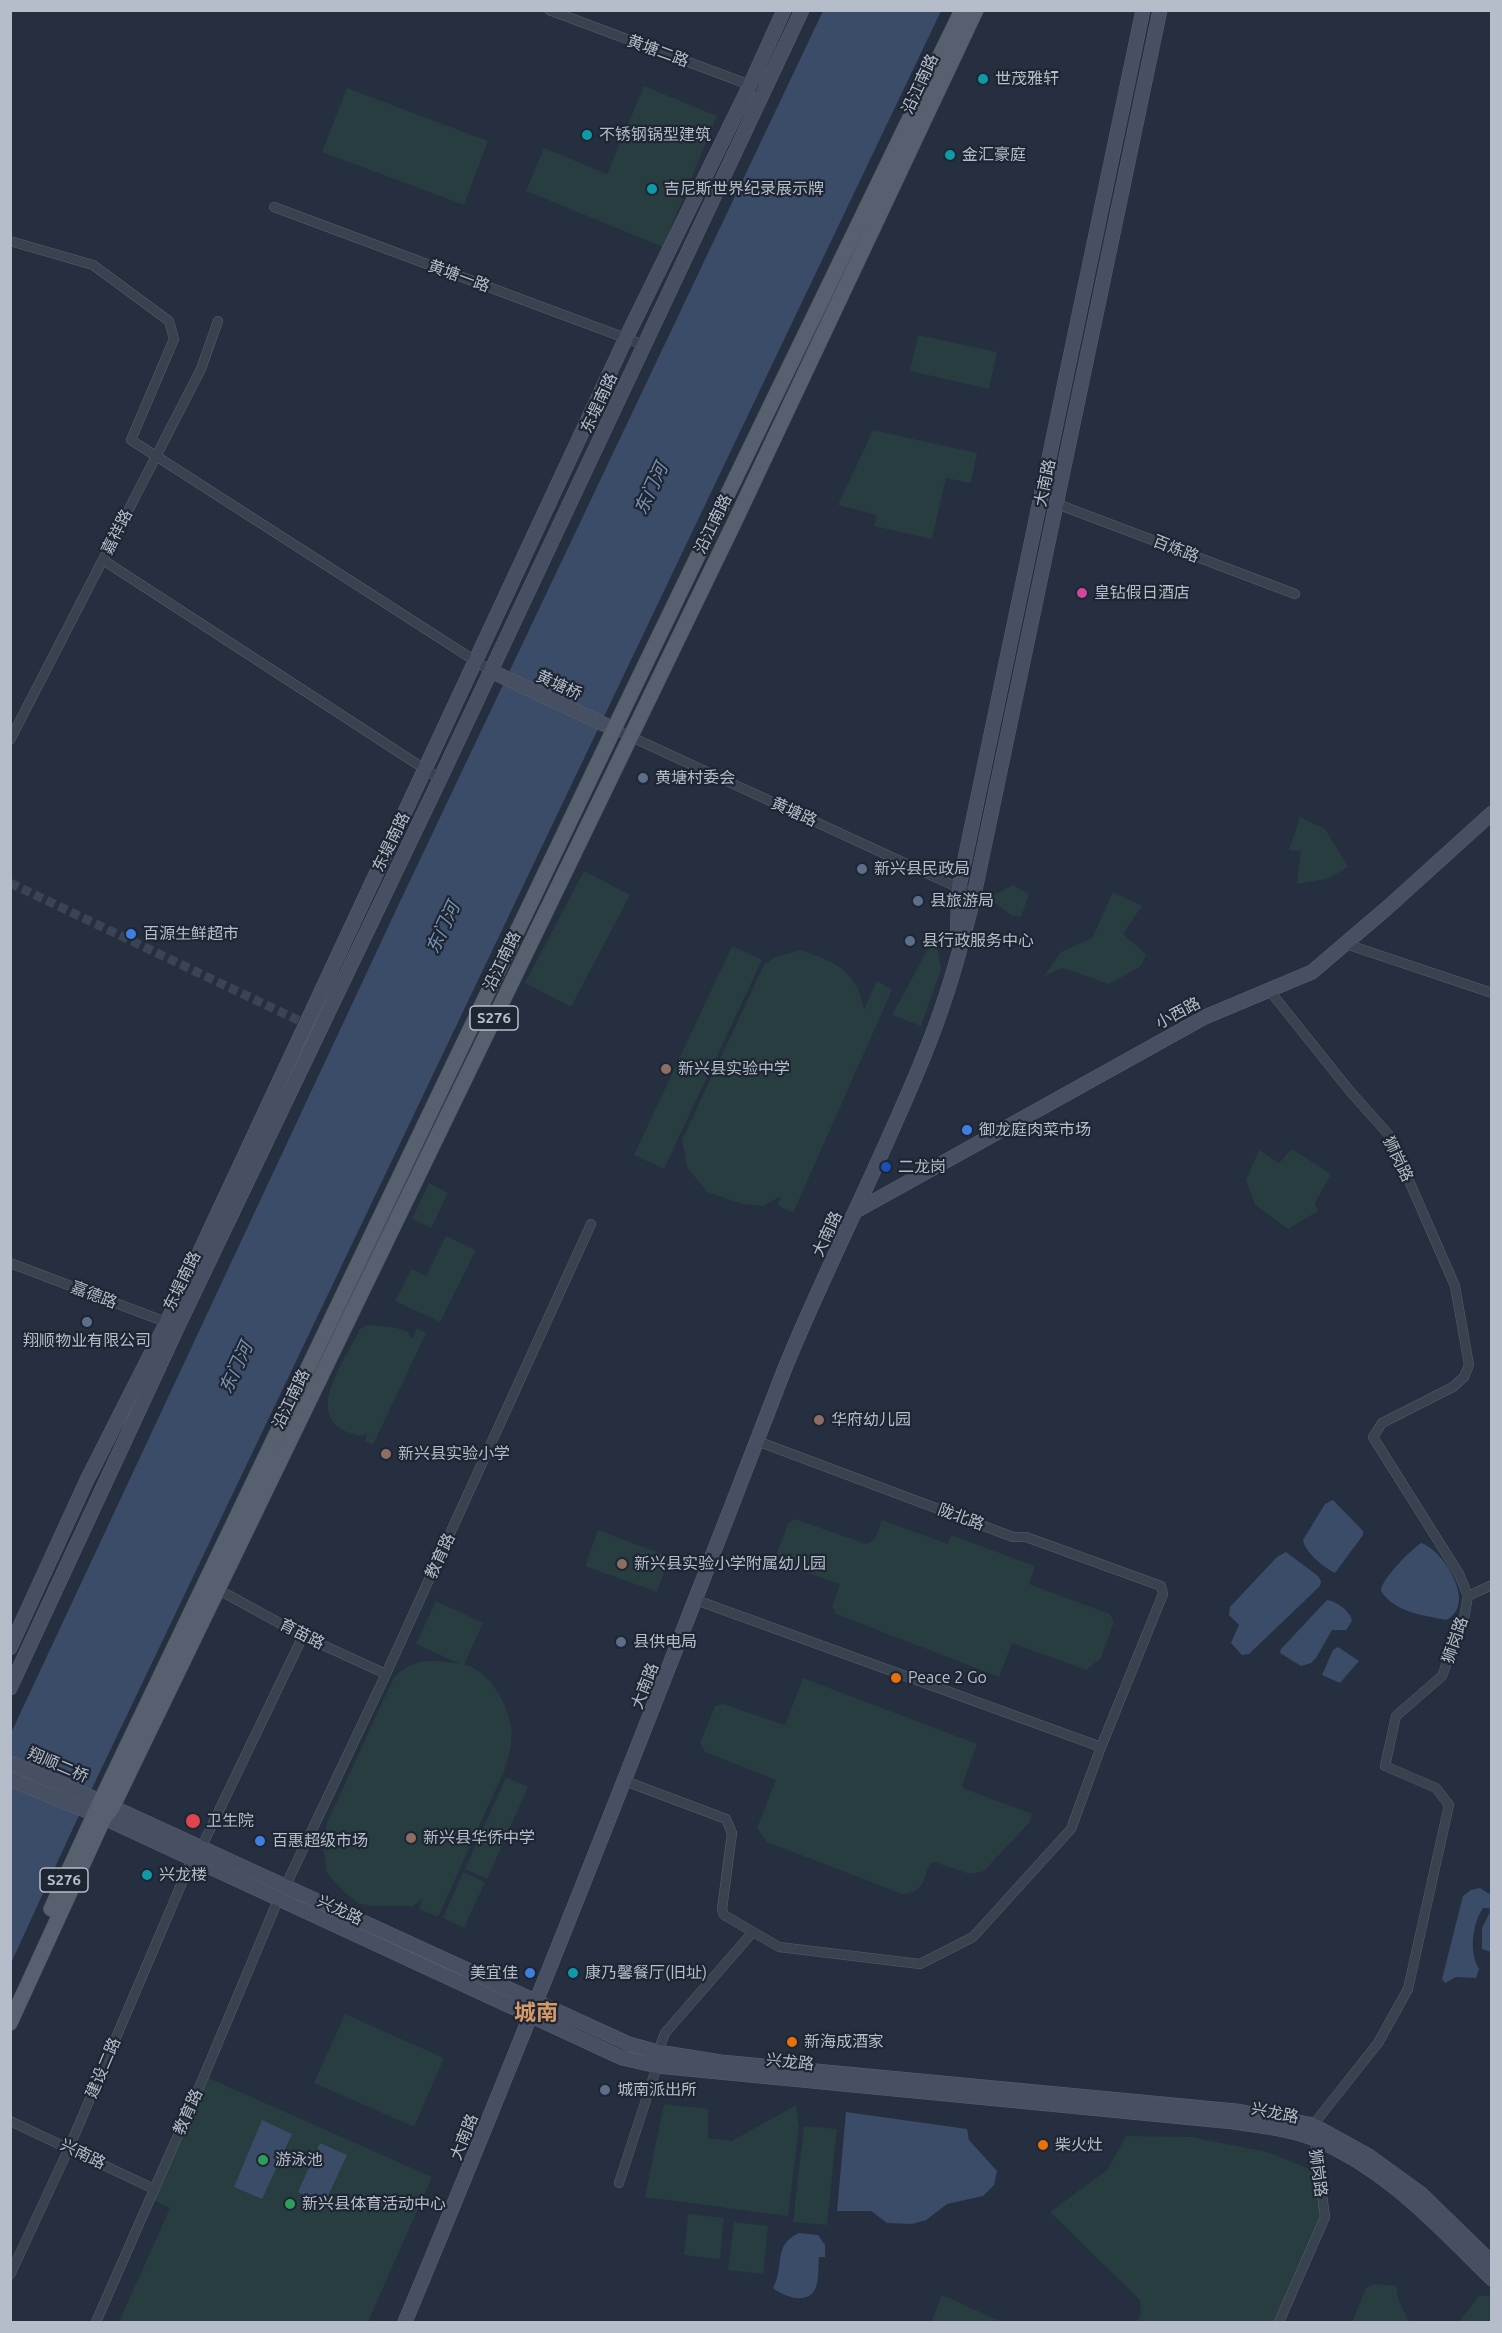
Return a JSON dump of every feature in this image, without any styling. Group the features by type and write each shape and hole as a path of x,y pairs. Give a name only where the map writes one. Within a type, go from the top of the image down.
{"main road":[{"name":"东堤南路","path":"10,1688 425,770 626,338 750,85 784,10"},
{"name":"东堤南路","path":"10,1648 86,1482 173,1324 440,779 766,91 802,10"},
{"name":"沿江南路","path":"10,2004 99,1808 614,729 962,10"},
{"name":"沿江南路","path":"10,2024 99,1808 219,1590 860,258 976,10"},
{"name":"大南路","path":"956,962 959,887 1143,10"},
{"name":"大南路","path":"405,2322 477,2152 811,1305 856,1211 926,1051 956,962 974,895 1160,10"},
{"name":"黄塘桥","path":"490,671 614,729"},
{"name":"小西路","path":"856,1211 1204,1017 1312,972 1491,813"},
{"name":"翔顺二桥","path":"10,1763 99,1808"},
{"name":"翔顺二桥","path":"10,1779 99,1808"},
{"name":"兴龙路","path":"99,1808 282,1893 629,2044 658,2052 721,2062 1236,2111 1313,2132 1369,2156 1420,2193 1491,2263"},
{"name":"兴龙路","path":"282,1893 529,2017 622,2058 657,2066 1234,2122 1313,2132 1366,2165 1402,2192 1491,2279"}],"street":[{"name":"黄塘二路","path":"549,10 766,91"},
{"name":"黄塘一路","path":"274,207 644,345"},
{"path":"10,241 93,265 169,321 174,339 131,440 490,671"},
{"name":"嘉祥路","path":"10,740 201,369 218,321"},
{"name":"百炼路","path":"1057,504 1295,594"},
{"path":"103,560 440,779"},
{"name":"黄塘路","path":"614,729 974,895"},
{"path":"1346,944 1491,993"},
{"name":"狮岗路","path":"1269,990 1389,1136 1455,1286 1469,1365 1464,1377 1453,1387 1382,1423 1373,1437 1459,1574 1468,1596 1464,1618 1443,1676 1396,1716 1385,1766 1436,1788 1449,1805 1408,1989 1378,2043 1313,2132 1324,2217 1279,2322"},
{"name":"教育路","path":"96,2322 282,1893 386,1674 591,1224"},
{"name":"嘉德路","path":"10,1263 173,1324"},
{"name":"陇北路","path":"757,1441 1013,1537 1026,1537 1161,1586 1163,1590 1101,1747"},
{"path":"1468,1596 1491,1585"},
{"name":"育苗路","path":"219,1590 303,1636 386,1674"},
{"path":"625,1781 726,1819 732,1833 722,1909 724,1916 779,1947 920,1964 973,1937 1071,1829 1101,1747 696,1600"},
{"name":"建设二路","path":"10,2275 69,2148 196,1854 303,1636"},
{"path":"619,2183 657,2066 658,2052 665,2033 752,1933"},
{"name":"兴南路","path":"10,2121 154,2189"}],"green space":[{"path":"644,86 717,116 663,247 526,191 544,148 607,174"},
{"path":"347,88 488,141 464,205 322,152"},
{"path":"918,335 997,352 989,389 910,371"},
{"path":"873,430 977,453 971,483 946,478 932,539 874,526 877,515 838,505"},
{"path":"1300,817 1325,829 1348,867 1327,879 1297,884 1301,851 1289,850"},
{"path":"584,871 630,895 571,1007 525,983"},
{"path":"1013,885 1029,894 1021,917 1011,915 988,898"},
{"path":"1113,892 1142,906 1123,934 1146,954 1141,966 1109,984 1063,968 1044,976 1061,952 1092,938"},
{"path":"935,936 941,970 921,1026 892,1015"},
{"path":"732,946 762,960 664,1169 634,1155"},
{"path":"801,950 843,969 856,985 864,1009 877,981 892,990 793,1213 777,1205 781,1196 763,1206 742,1204 707,1192 687,1167 682,1140 764,965 775,957"},
{"path":"1292,1149 1331,1174 1315,1203 1318,1211 1288,1229 1255,1205 1246,1180 1259,1150 1279,1163"},
{"path":"429,1183 448,1193 431,1228 412,1219"},
{"path":"446,1236 476,1250 440,1322 395,1301 411,1269 426,1276"},
{"path":"368,1325 407,1331 412,1339 417,1328 426,1333 373,1445 365,1441 367,1434 363,1436 343,1430 332,1420 328,1407 335,1376 360,1329"},
{"path":"795,1519 866,1544 875,1539 882,1520 948,1544 951,1535 1035,1566 1029,1584 1110,1614 1114,1622 1101,1658 1086,1670 1012,1643 999,1677 836,1614 832,1606 840,1584 779,1563 776,1556 788,1523"},
{"path":"598,1530 670,1557 657,1592 585,1566"},
{"path":"436,1601 483,1623 464,1665 473,1668 489,1680 501,1698 511,1726 510,1748 505,1769 438,1917 419,1909 423,1898 413,1906 360,1904 345,1893 327,1873 323,1846 327,1823 394,1677 417,1663 460,1664 416,1644"},
{"path":"803,1678 977,1744 962,1786 1030,1813 1032,1815 1029,1823 984,1871 970,1874 934,1862 929,1865 924,1881 918,1889 902,1894 767,1842 757,1828 776,1780 705,1752 700,1743 715,1706 723,1704 785,1725"},
{"path":"506,1777 528,1787 487,1879 465,1869"},
{"path":"463,1872 485,1882 464,1928 443,1918"},
{"path":"345,2014 444,2058 414,2127 314,2083"},
{"name":"新兴县体育活动中心","path":"204,2076 432,2177 368,2322 119,2322 170,2208 150,2199"},
{"path":"664,2104 708,2109 708,2138 732,2141 796,2105 799,2128 788,2216 645,2197"},
{"path":"804,2126 837,2129 827,2225 793,2222"},
{"path":"1126,2136 1191,2137 1268,2152 1319,2173 1325,2217 1279,2322 1136,2322 1141,2315 1140,2300 1050,2212 1107,2170"},
{"path":"688,2214 724,2218 720,2259 684,2255"},
{"path":"734,2222 768,2226 763,2274 728,2270"},
{"path":"1375,2284 1396,2286 1398,2299 1408,2320 1416,2322 1352,2322 1366,2288"},
{"path":"942,2295 1002,2322 931,2322"},
{"path":"1479,2296 1489,2296 1491,2299 1491,2322 1459,2322"}],"water":[{"name":"东门河","path":"823,11 941,11 74,1826 11,1963 11,1733 397,908"},
{"path":"1333,1500 1363,1531 1363,1535 1335,1573 1311,1555 1303,1540 1325,1504"},
{"path":"1421,1543 1430,1548 1447,1566 1458,1591 1459,1603 1455,1613 1446,1620 1402,1609 1381,1591 1391,1572"},
{"path":"1286,1552 1318,1576 1321,1581 1320,1586 1249,1654 1242,1655 1231,1643 1239,1625 1229,1615 1230,1607 1277,1557"},
{"path":"1327,1600 1343,1608 1352,1621 1346,1630 1332,1630 1316,1658 1311,1663 1301,1666 1280,1653 1281,1649"},
{"path":"1338,1647 1359,1661 1340,1683 1322,1675 1333,1650"},
{"path":"1480,1888 1491,1895 1491,1952 1482,1949 1482,1928 1490,1912 1489,1908 1483,1908 1476,1922 1473,1938 1474,1955 1479,1969 1476,1978 1456,1977 1445,1983 1442,1979 1463,1896 1471,1890"},
{"path":"846,2112 967,2129 969,2140 997,2171 994,2185 983,2196 947,2204 926,2220 912,2224 887,2223 871,2211 837,2211"},
{"name":"游泳池","path":"262,2120 292,2134 262,2199 234,2187"},
{"path":"320,2143 347,2155 327,2198 317,2201 298,2192"},
{"path":"799,2233 818,2235 825,2245 825,2257 819,2257 818,2276 813,2293 796,2298 773,2288 782,2250 791,2238"}],"tunnel":[{"path":"10,883 306,1024"}],"place":[{"name":"世茂雅轩","path":"983,79"},
{"name":"不锈钢锅型建筑","path":"587,135"},
{"name":"金汇豪庭","path":"950,155"},
{"name":"吉尼斯世界纪录展示牌","path":"652,189"},
{"name":"皇钻假日酒店","path":"1082,593"},
{"name":"黄塘村委会","path":"643,778"},
{"name":"新兴县民政局","path":"862,869"},
{"name":"县旅游局","path":"918,901"},
{"name":"百源生鲜超市","path":"131,934"},
{"name":"县行政服务中心","path":"910,941"},
{"name":"新兴县实验中学","path":"666,1069"},
{"name":"御龙庭肉菜市场","path":"967,1130"},
{"name":"二龙岗","path":"886,1167"},
{"name":"翔顺物业有限公司","path":"87,1322"},
{"name":"华府幼儿园","path":"819,1420"},
{"name":"新兴县实验小学","path":"386,1454"},
{"name":"新兴县实验小学附属幼儿园","path":"622,1564"},
{"name":"县供电局","path":"621,1642"},
{"name":"Peace 2 Go","path":"896,1678"},
{"name":"卫生院","path":"193,1821"},
{"name":"新兴县华侨中学","path":"411,1838"},
{"name":"百惠超级市场","path":"260,1841"},
{"name":"兴龙楼","path":"147,1875"},
{"name":"美宜佳","path":"530,1973"},
{"name":"康乃馨餐厅(旧址)","path":"573,1973"},
{"name":"新海成酒家","path":"792,2042"},
{"name":"城南派出所","path":"605,2090"},
{"name":"柴火灶","path":"1043,2145"},
{"name":"游泳池","path":"263,2160"},
{"name":"新兴县体育活动中心","path":"290,2204"}],"district":[{"name":"城南","path":"536,2013"}]}
